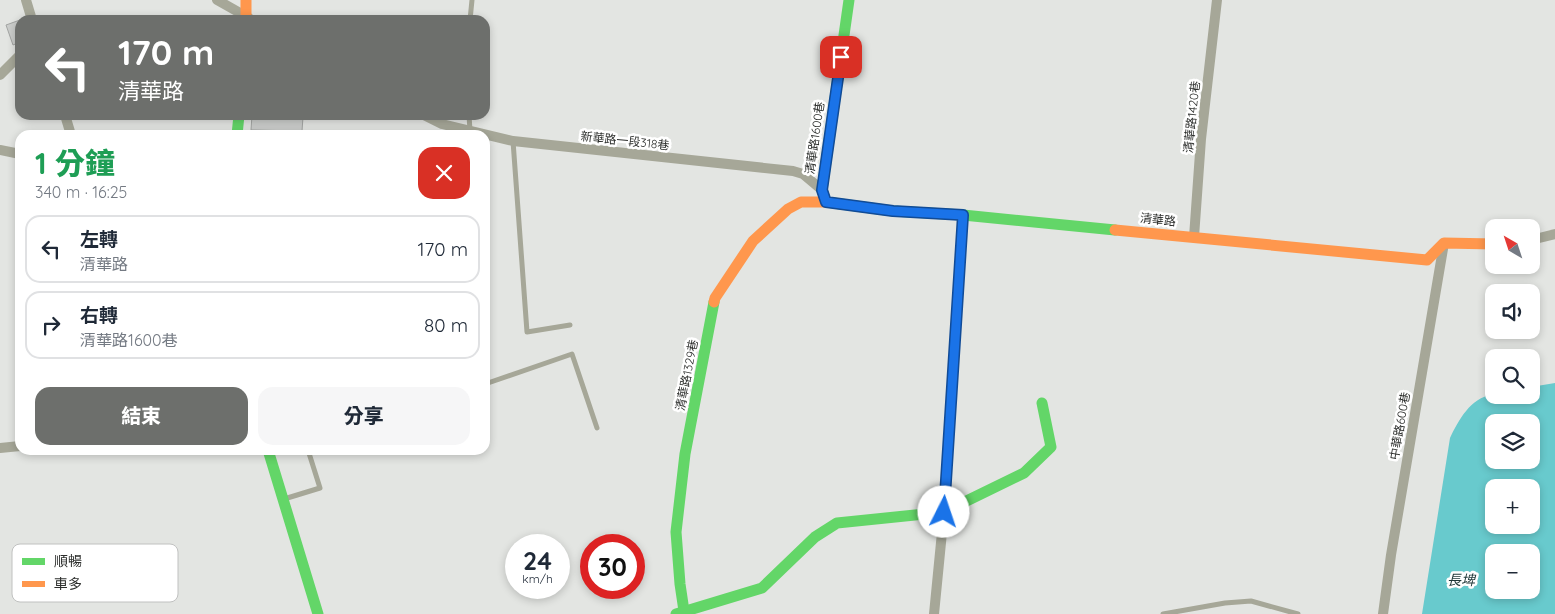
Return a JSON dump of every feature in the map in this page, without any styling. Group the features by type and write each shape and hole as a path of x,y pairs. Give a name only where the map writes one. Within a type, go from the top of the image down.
{"street":[{"path":"26,0 30,15"},
{"path":"217,0 241,15"},
{"path":"246,0 248,15"},
{"name":"清華路1600巷","path":"822,190 849,0"},
{"name":"清華路1420巷","path":"1194,238 1201,139 1217,0"},
{"path":"0,75 15,60"},
{"name":"新華路一段318巷","path":"434,120 466,130"},
{"name":"新華路一段318巷","path":"490,136 513,141 793,171 803,174 822,190"},
{"path":"0,150 15,153"},
{"path":"822,190 826,202"},
{"name":"清華路1329巷","path":"680,612 676,532 686,454 715,298 753,241 788,209 801,202 826,202"},
{"name":"清華路","path":"826,202 893,211 963,215 1427,260 1444,243"},
{"path":"934,614 944,512 963,215"},
{"path":"1540,238 1555,234"},
{"path":"1444,243 1485,244"},
{"name":"中華路600巷","path":"1383,614 1391,555 1444,243"},
{"path":"680,612 762,588 815,537 837,523 944,512 1024,473 1051,447 1042,402"},
{"path":"0,448 15,446"},
{"path":"270,455 318,614"}],"lane":[{"path":"470,15 472,0"},
{"path":"513,141 527,332 570,325"},
{"path":"490,382 572,354 597,428"},
{"path":"284,499 320,488 310,455"},
{"path":"1163,614 1225,603 1251,601 1298,614"}],"water":[{"name":"長埤","path":"1555,383 1555,614 1422,614 1450,438 1461,417 1472,405 1484,397 1485,404 1540,404 1540,386"}],"building":[{"path":"15,22 15,44 13,45 6,25"},
{"path":"252,120 303,120 302,130 251,130"}],"traffic: fast":[{"path":"849,0 822,190 826,202 893,211 963,215 1115,230"},
{"path":"238,120 238,130"},
{"path":"684,611 676,532 685,454 714,302"},
{"path":"676,614 762,588 815,537 837,523 944,512 1024,473 1051,447 1042,403"},
{"path":"270,455 318,614"}],"traffic: slow":[{"path":"246,0 246,15"},
{"path":"714,302 753,241 788,209 801,202 826,202"},
{"path":"1115,230 1427,260 1444,243 1485,244"}],"route":[{"path":"841,57 822,190 823,198 826,202 893,211 963,215 944,512"}]}
